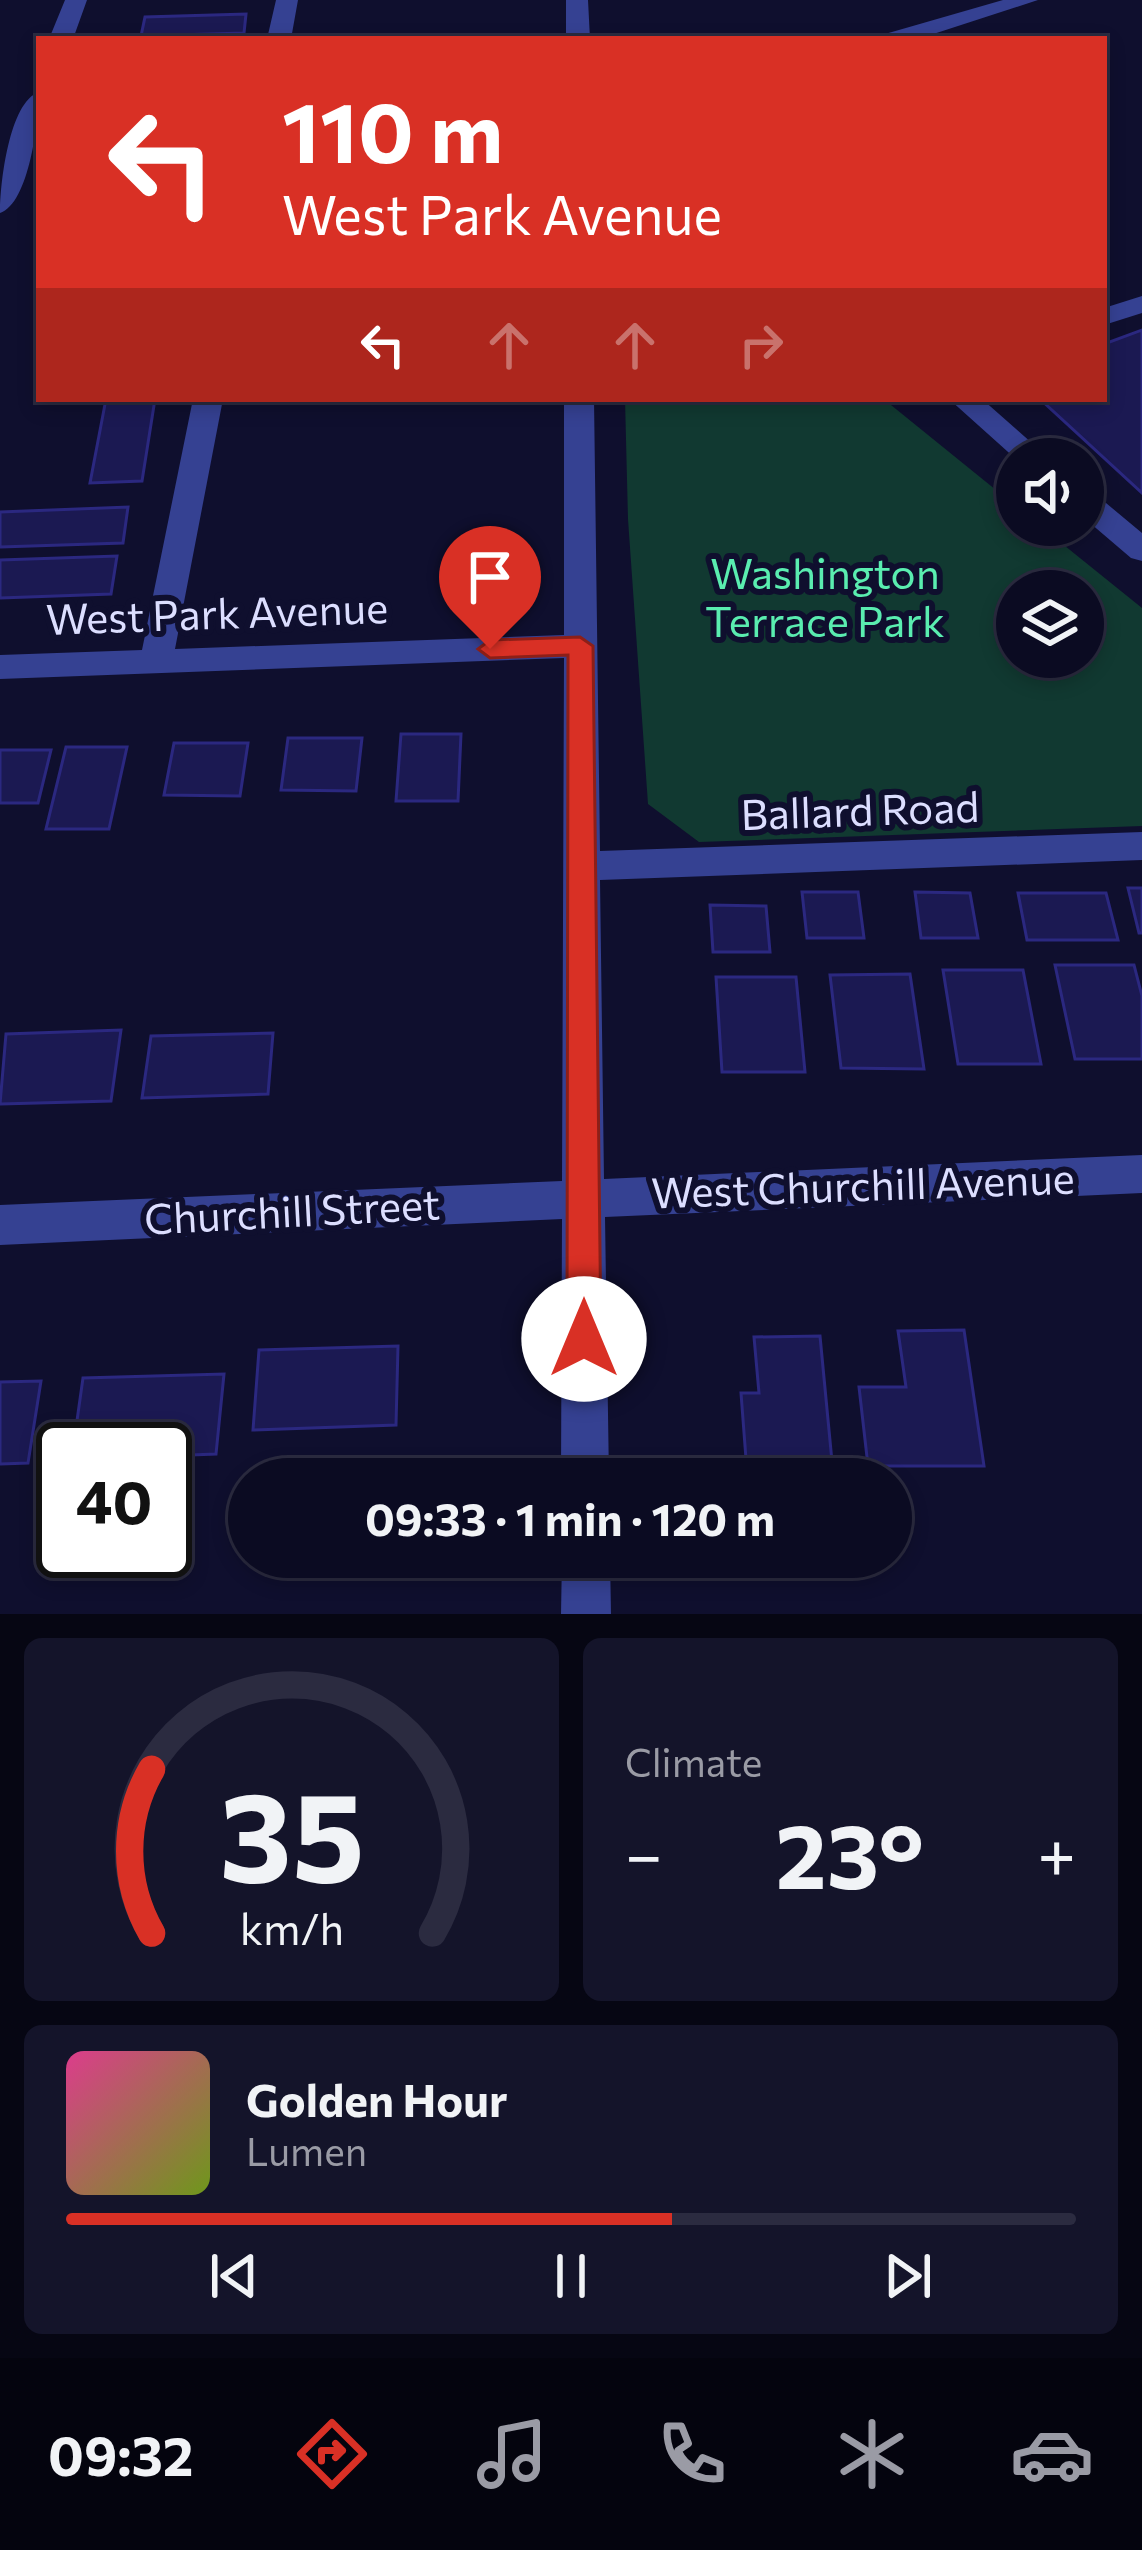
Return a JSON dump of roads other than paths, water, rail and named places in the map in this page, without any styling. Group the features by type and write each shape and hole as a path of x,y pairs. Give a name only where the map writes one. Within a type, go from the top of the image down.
{"street":[{"path":"62,36 76,0"},
{"path":"280,36 287,0"},
{"path":"578,0 578,36"},
{"path":"903,36 1027,0"},
{"path":"0,205 36,107"},
{"path":"1107,316 1142,304"},
{"path":"156,662 207,402"},
{"path":"579,402 585,1458"},
{"path":"968,402 1010,438"},
{"path":"1104,518 1142,550"},
{"name":"West Park Avenue","path":"0,667 580,646"},
{"name":"Ballard Road","path":"582,866 1142,846"},
{"name":"West Churchill Avenue","path":"584,1198 1142,1174"},
{"name":"Churchill Street","path":"0,1225 584,1198"},
{"path":"586,1578 586,1614"}],"park label":[{"name":"Washington Terrace Park","path":"825,598"}]}
